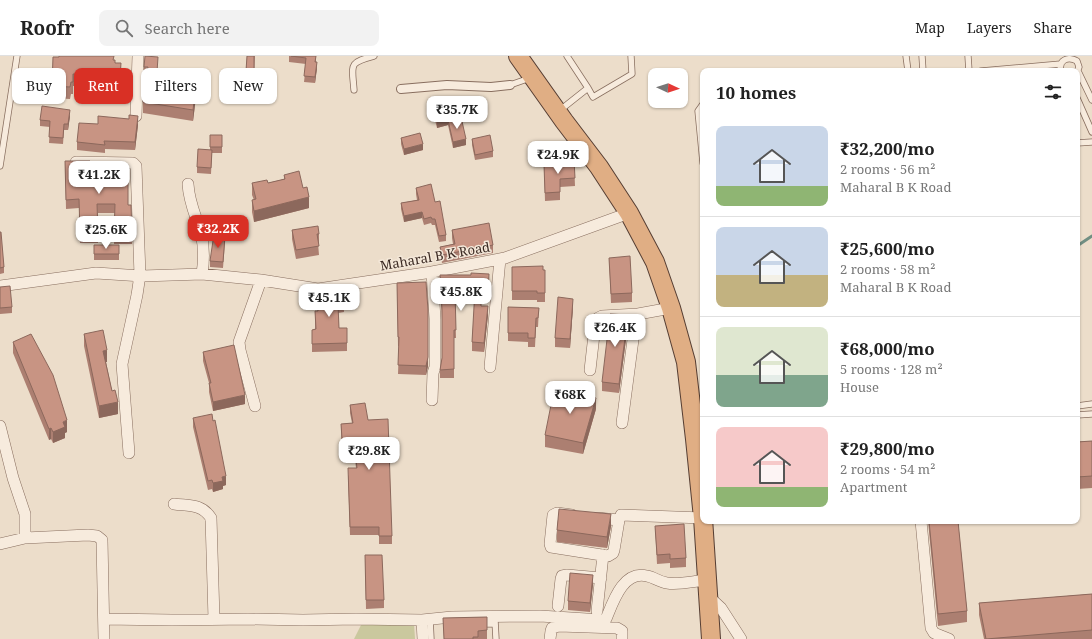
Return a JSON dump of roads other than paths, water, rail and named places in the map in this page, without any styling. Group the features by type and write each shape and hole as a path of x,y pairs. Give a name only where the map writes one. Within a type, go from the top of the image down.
{"highway":[{"path":"518,56 598,167 629,213 655,262 671,308 686,362 699,438 700,458"},
{"path":"703,524 712,639"}],"street":[{"path":"136,116 138,56"},
{"path":"401,89 448,85 491,87 510,85"},
{"path":"71,162 133,163 136,166 140,275 137,296 122,364 129,454"},
{"path":"188,184 189,198 201,235 204,260 202,274"},
{"name":"Maharal B K Road","path":"0,286 96,274 202,274 261,280 318,289 432,272 500,259 629,213"},
{"path":"490,367 500,259"},
{"path":"432,272 435,319 435,367 433,373 432,400"},
{"path":"255,406 240,350 240,342 261,280"},
{"path":"590,370 595,326 598,318 602,316 638,314 671,308"},
{"path":"622,423 636,317 638,314"},
{"path":"0,426 24,514 25,538"},
{"path":"174,504 201,507 211,518 214,619"},
{"path":"619,520 557,513 553,515 551,547 608,556 613,553 621,515 700,518"},
{"path":"921,524 931,628 934,633 949,639"},
{"path":"0,544 25,538 88,535 97,536 102,540 104,639"},
{"path":"597,611 603,555"},
{"path":"558,606 562,576 567,575 601,578"},
{"path":"104,619 426,620 452,617 495,620 540,616 602,620 606,618 612,602 625,582 634,577 647,576 658,581 707,588 741,639"},
{"path":"423,639 426,620"},
{"path":"550,639 552,628 559,626 617,628 622,632 622,639"}],"lane":[{"path":"0,166 18,56"},
{"path":"354,90 353,68 355,63 374,56"},
{"path":"567,56 594,97 632,74 631,56"},
{"path":"906,56 908,68"},
{"path":"922,56 924,68"},
{"path":"968,56 969,68"},
{"path":"1003,68 1069,58 1075,58 1078,64 1077,68"},
{"path":"510,85 533,77"},
{"path":"1080,77 1092,100"},
{"path":"558,112 588,88"},
{"path":"1080,105 1092,132"},
{"path":"700,108 698,111 700,132"},
{"path":"1080,143 1092,142"},
{"path":"1080,406 1092,404"},
{"path":"1080,415 1092,414"},
{"path":"426,620 431,639"},
{"path":"474,624 495,620 496,639"}],"waterway":[{"path":"1080,244 1092,236"}]}
